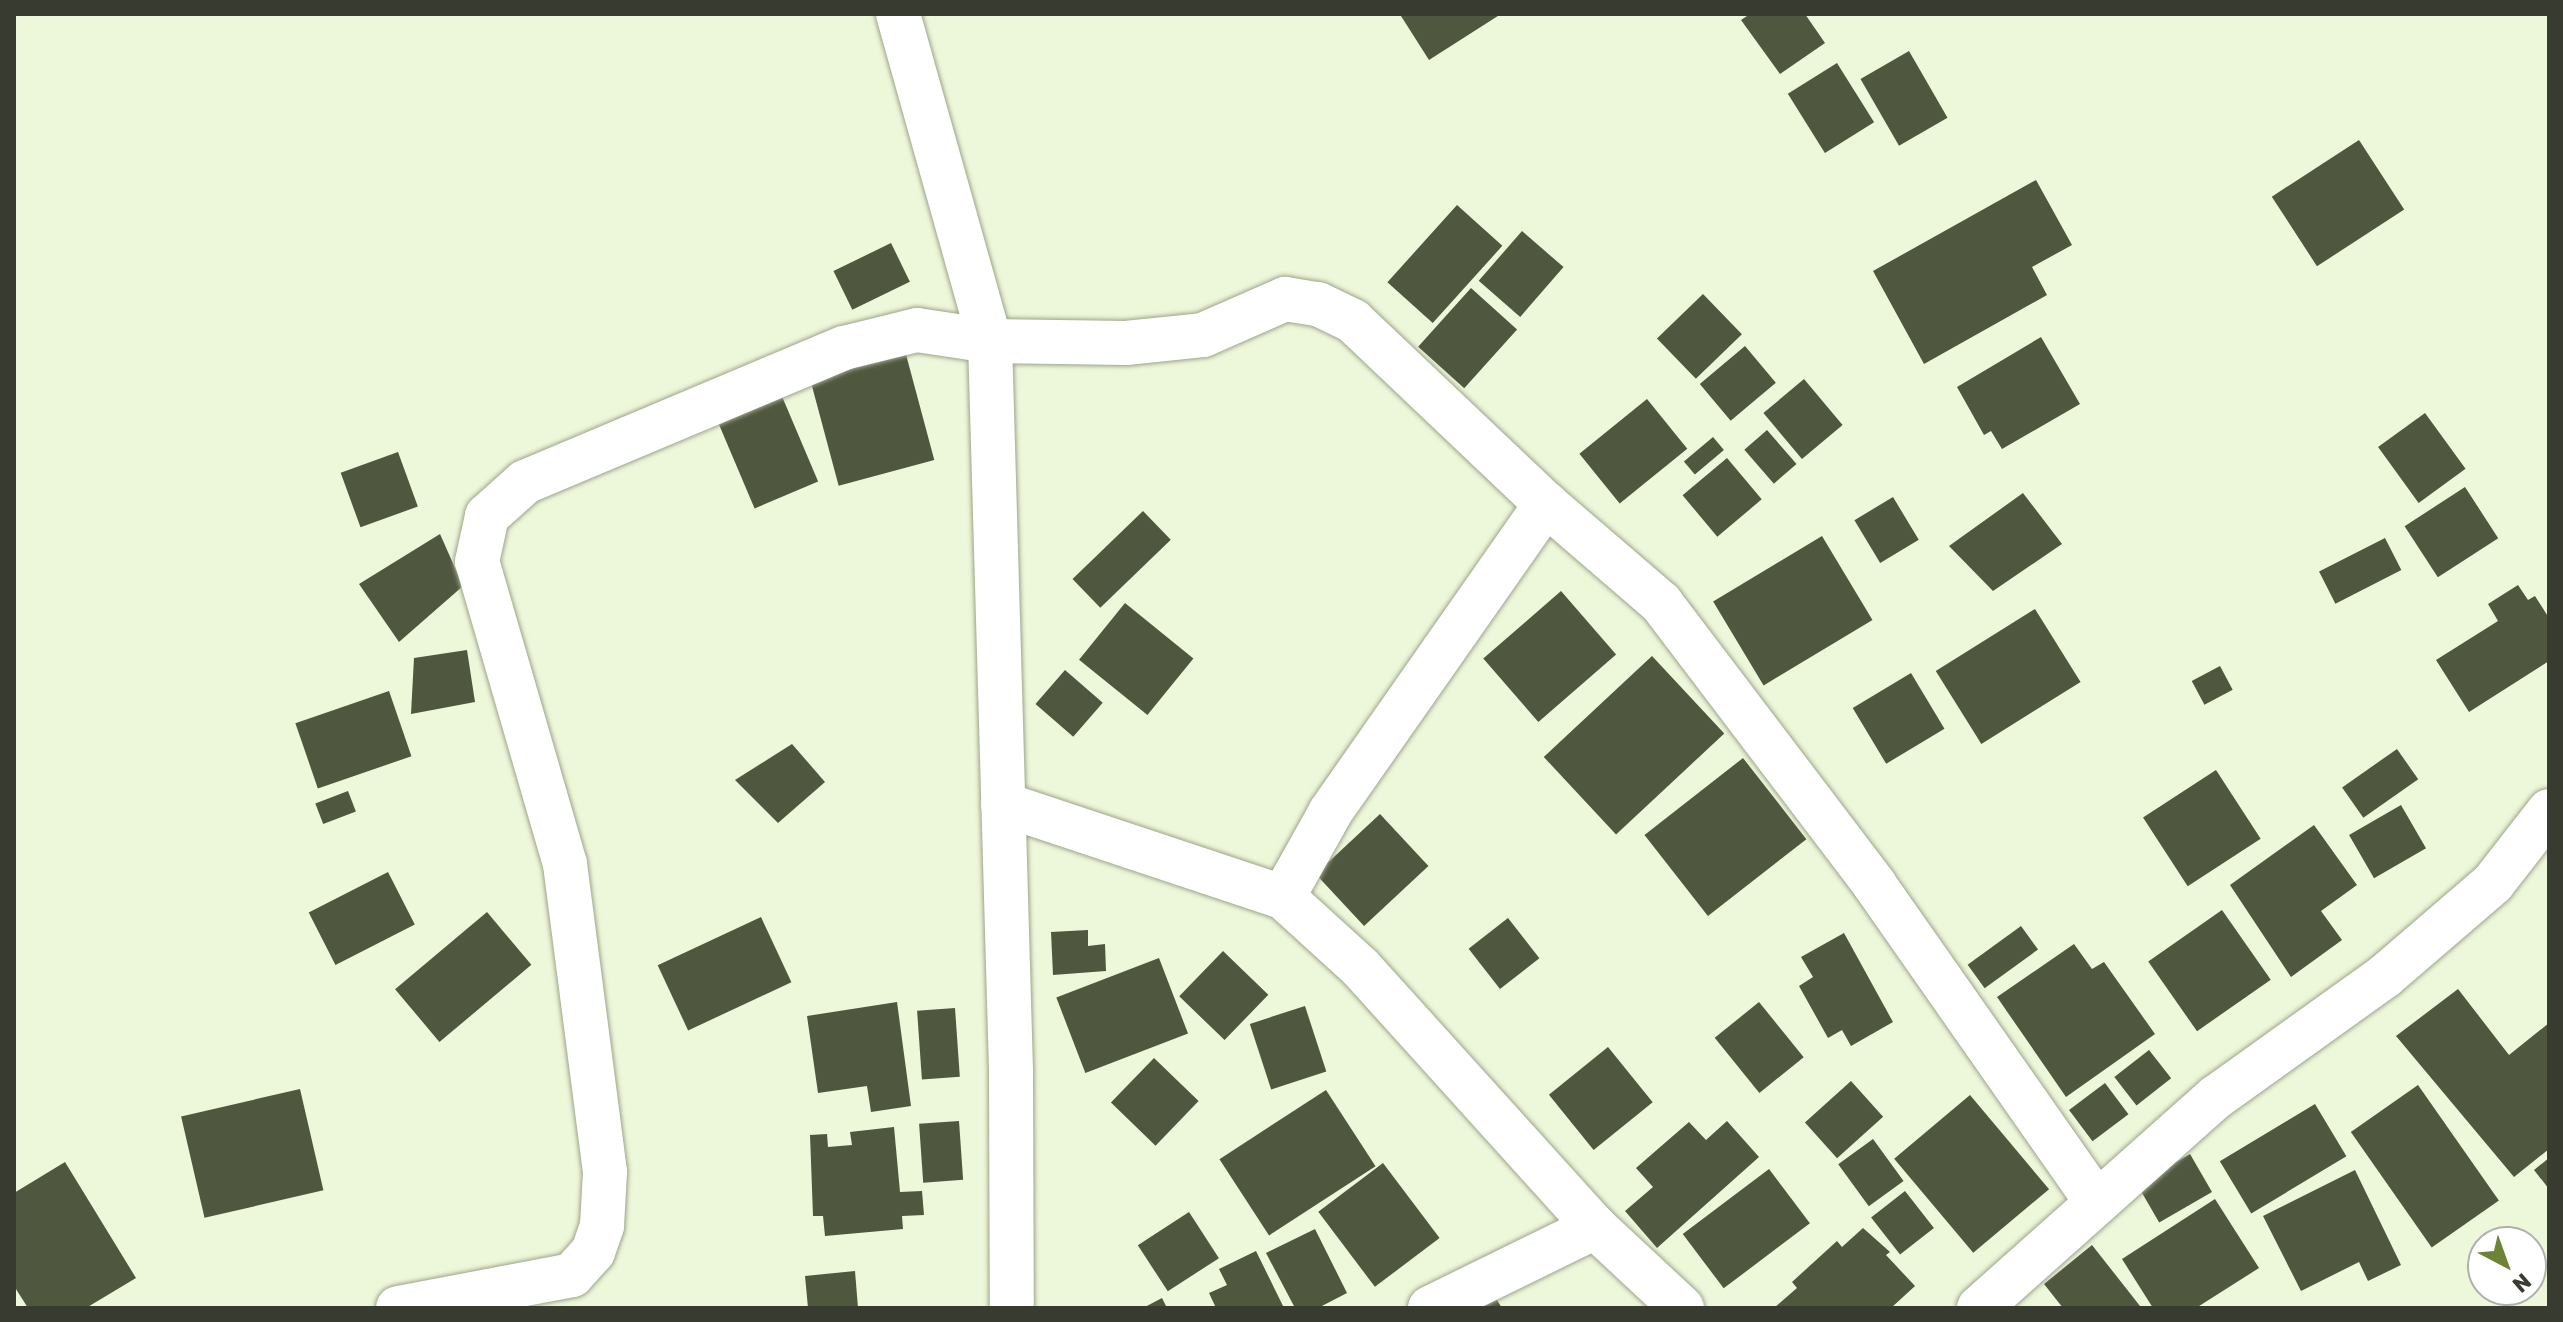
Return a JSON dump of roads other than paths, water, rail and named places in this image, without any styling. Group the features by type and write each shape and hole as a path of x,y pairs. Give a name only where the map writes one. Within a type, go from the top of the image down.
{"street":[{"path":"898,14 990,341 1003,804 1012,1308"},
{"path":"398,1308 572,1275 593,1252 602,1226 605,1172 565,864 477,562 487,516 525,482 844,348 917,330 990,341 1126,343 1203,335 1285,299 1318,304 1353,321 1546,504 1661,603 1874,884 2096,1201"},
{"path":"1283,897 1330,813 1546,504"},
{"path":"1003,804 1283,897 1360,967 1595,1227 1682,1308"},
{"path":"1979,1308 2216,1097 2385,976 2493,883 2549,811"},
{"path":"1430,1308 1595,1227"}]}
